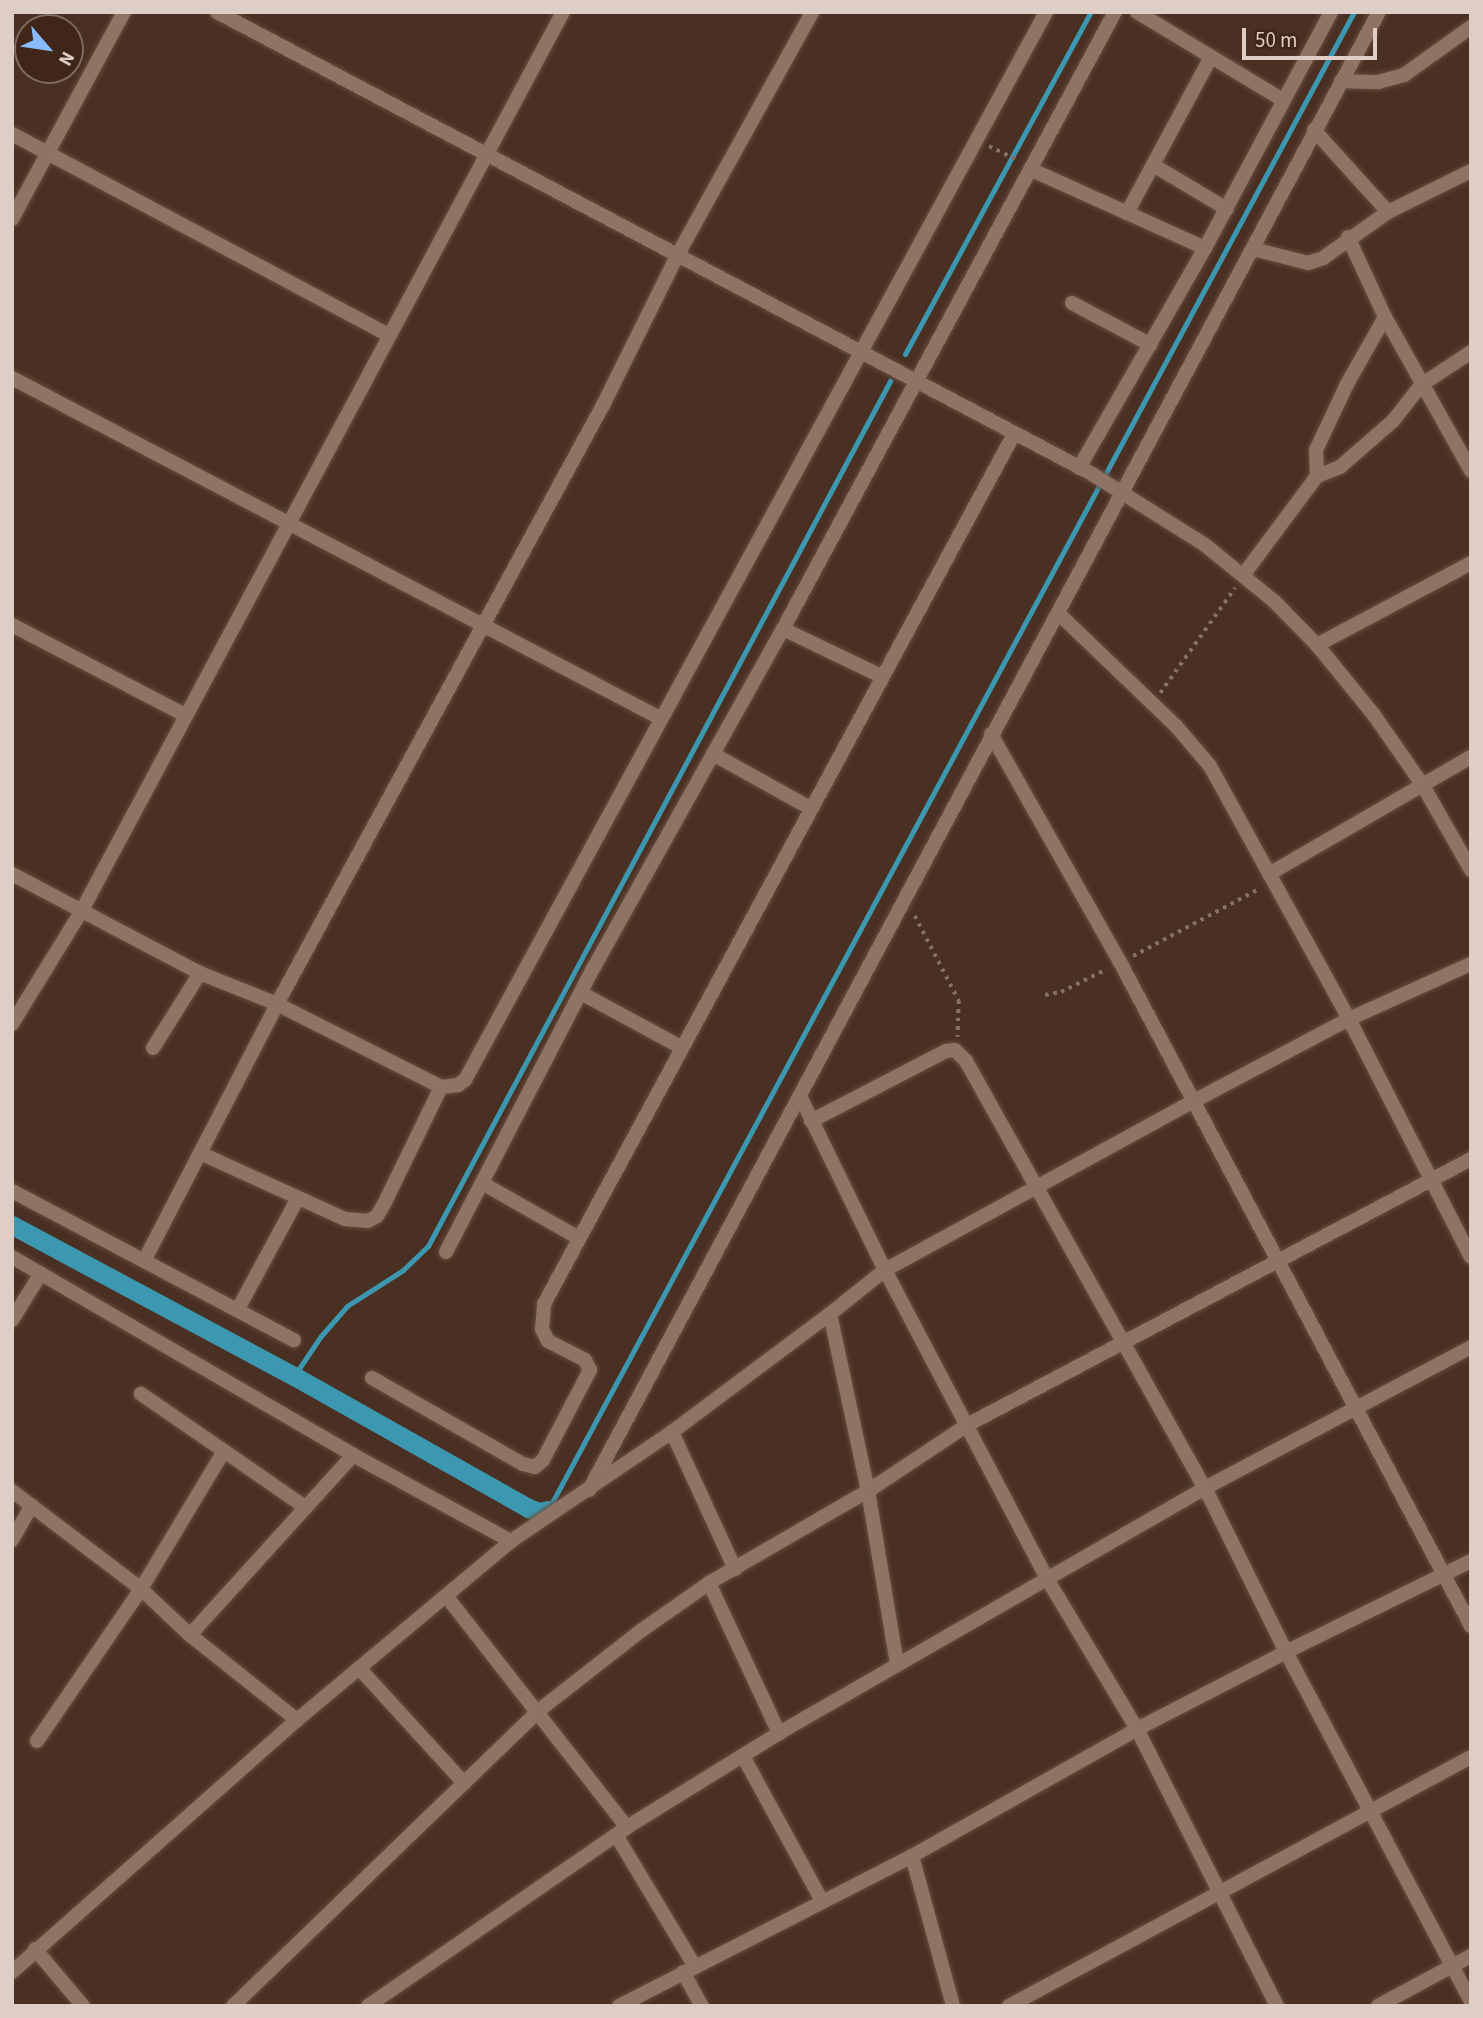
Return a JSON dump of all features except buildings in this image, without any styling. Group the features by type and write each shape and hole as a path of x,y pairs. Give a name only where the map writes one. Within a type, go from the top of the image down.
{"street":[{"path":"12,219 124,12"},
{"path":"217,12 1119,489 1244,574 1317,645 1374,715 1422,784 1471,870"},
{"path":"12,1024 81,912 389,335 489,155 563,12"},
{"path":"144,1261 277,1004 603,405 677,256 812,12"},
{"path":"12,874 200,973 277,1004 441,1087 458,1085 464,1080 1046,12"},
{"path":"446,1252 581,993 917,382 1027,166 1115,12"},
{"path":"1136,12 1283,100"},
{"path":"1086,471 1331,12"},
{"path":"589,1490 1058,613 1119,489 1253,248 1379,12"},
{"path":"1341,81 1378,82 1404,75 1471,27"},
{"path":"1126,213 1211,57"},
{"path":"1314,130 1388,212"},
{"path":"12,134 389,335"},
{"path":"1027,166 1205,248"},
{"path":"1153,166 1227,209"},
{"path":"1253,248 1308,263 1323,258 1348,237 1388,212 1471,171"},
{"path":"1348,237 1385,317 1471,471"},
{"path":"1072,303 1151,345"},
{"path":"1317,476 1317,450 1347,384 1385,317"},
{"path":"1244,574 1317,476 1340,467 1393,421 1421,385 1471,352"},
{"path":"12,378 660,718"},
{"path":"372,1378 523,1464 535,1467 543,1460 590,1370 585,1360 548,1341 541,1315 548,1295 881,676 1014,435"},
{"path":"1317,645 1471,562"},
{"path":"1058,613 1195,744 1210,766 1349,1019 1471,1257"},
{"path":"12,625 185,715"},
{"path":"783,629 881,676"},
{"path":"991,734 1120,962 1471,1626"},
{"path":"713,754 810,808"},
{"path":"1271,878 1422,784 1471,757"},
{"path":"12,1972 297,1720 511,1541 672,1432 830,1314 885,1269 1349,1019 1471,964"},
{"path":"153,1048 200,973"},
{"path":"581,993 681,1047"},
{"path":"811,1121 946,1051 955,1050 966,1061 1205,1488 1286,1652 1471,2001"},
{"path":"200,1153 345,1219 368,1221 377,1216 441,1087"},
{"path":"800,1096 885,1269 969,1424 1046,1577 1137,1729 1277,2006"},
{"path":"236,2003 537,1712 642,1630 709,1583 867,1492 969,1424 1123,1345 1471,1158"},
{"path":"482,1184 579,1238"},
{"path":"12,1191 294,1340"},
{"path":"238,1309 299,1198"},
{"path":"12,1256 353,1455 511,1541"},
{"path":"12,1320 41,1273"},
{"path":"830,1314 867,1492 897,1664"},
{"path":"368,2006 622,1831 779,1734 1046,1577 1205,1488 1471,1347"},
{"path":"141,1394 305,1507"},
{"path":"672,1432 735,1569"},
{"path":"37,1741 141,1589 224,1451"},
{"path":"190,1635 353,1455"},
{"path":"12,1491 141,1589 190,1635 297,1720"},
{"path":"12,1540 32,1505"},
{"path":"619,2006 688,1968 912,1856 1137,1729 1471,1561"},
{"path":"709,1583 779,1734"},
{"path":"447,1597 537,1712 622,1831 688,1968 702,2006"},
{"path":"359,1668 464,1783"},
{"path":"743,1756 822,1901"},
{"path":"1009,2006 1471,1757"},
{"path":"912,1856 953,2006"},
{"path":"36,1949 83,2006"},
{"path":"1378,2006 1471,1956"},
{"path":"236,2003 255,2006"}],"path":[{"path":"1007,154 1027,166"},
{"path":"1153,703 1244,574"},
{"path":"1045,995 1061,992 1120,962 1271,878"},
{"path":"905,898 959,1001 960,1026 955,1050"}],"waterway":[{"path":"905,354 1091,12"},
{"path":"548,1510 1354,12"},
{"path":"294,1376 321,1336 347,1306 403,1270 428,1246 890,381"},
{"path":"12,1225 294,1376 528,1508 539,1512 548,1510"}]}
